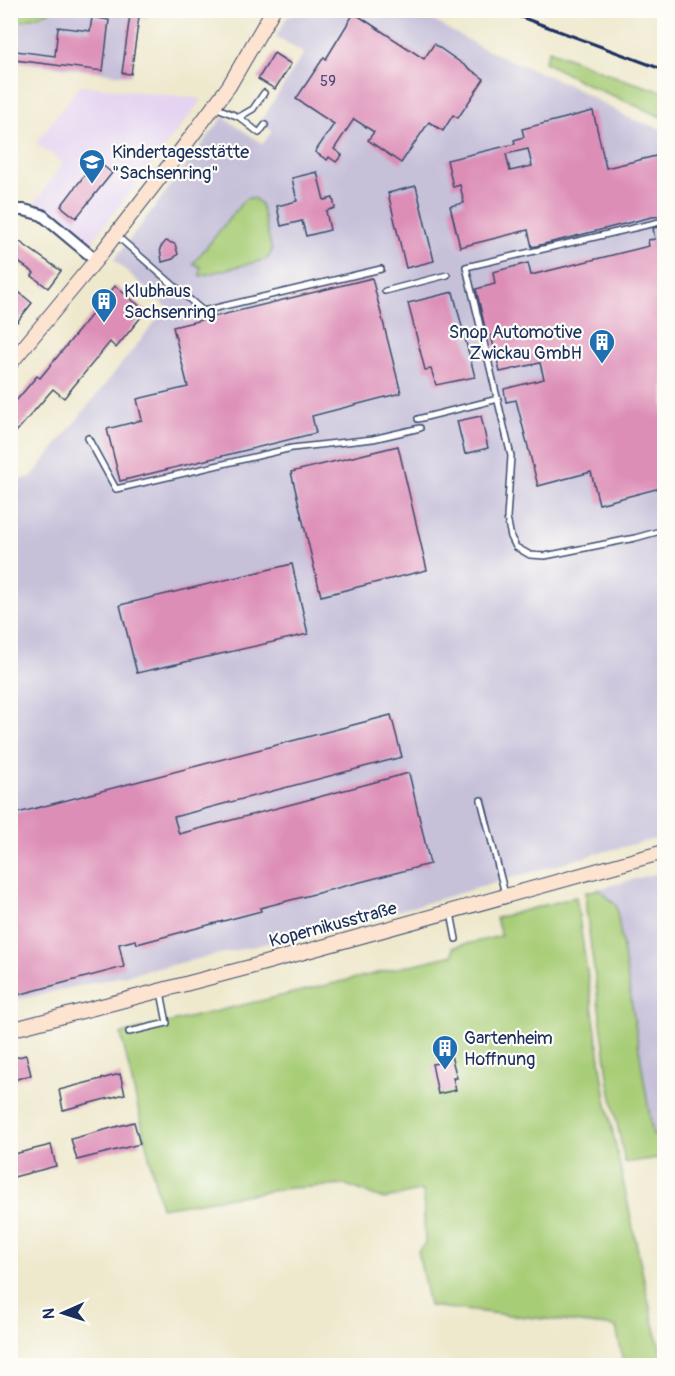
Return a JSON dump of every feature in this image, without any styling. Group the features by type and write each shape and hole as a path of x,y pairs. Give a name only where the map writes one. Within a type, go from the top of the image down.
{"street":[{"path":"10,364 116,235 229,86 273,10"},
{"path":"10,210 24,210 42,215 96,260"},
{"name":"Kopernikusstraße","path":"10,1030 451,912 664,852"}],"lane":[{"path":"239,117 253,109 264,93"},
{"path":"214,106 239,117 260,133 265,125"},
{"path":"664,220 466,267 511,456 507,518 511,537 516,547 530,555 545,556 664,530"},
{"path":"116,235 203,311 381,268"},
{"path":"385,291 447,275"},
{"path":"418,419 498,399"},
{"path":"88,438 116,489 292,448 373,439 420,428"},
{"path":"481,800 506,896"},
{"path":"451,912 456,939"},
{"path":"129,1032 167,1023 161,990"}],"shaded area":[{"path":"303,10 407,11 430,19 482,48 569,85 629,118 664,130 664,837 606,851 408,908 260,945 11,1001 10,482 31,477 167,307 114,260 223,117 263,144 272,131 261,121 304,53 276,37 287,17 292,14 301,15"},
{"path":"57,11 149,11 147,18 139,18 131,76 11,61 10,27"},
{"name":"Kindertagesstätte \"Sachsenring\"","path":"80,85 202,99 91,243 51,214 32,207 63,163 36,143"},
{"path":"664,871 664,1135 653,1137 616,905 599,889"}],"green space":[{"path":"11,10 53,10 53,11 11,25"},
{"path":"549,50 622,79 664,92 664,118 590,86 544,62"},
{"path":"249,198 261,204 272,251 267,259 200,276 201,267 193,264 244,200"},
{"path":"599,889 616,905 653,1136 664,1135 664,1157 625,1163 609,1083 586,909 586,892"},
{"path":"576,897 606,1100 664,1365 624,1365 616,1327 429,1306 418,1251 425,1244 423,1190 384,1199 346,1185 289,1188 161,1208 121,1034 453,955 453,947 501,936 496,918"}],"building":[{"path":"354,13 424,59 434,44 484,79 458,118 453,115 443,131 429,122 401,163 368,140 374,132 354,119 334,149 342,155 336,162 329,157 327,160 315,152 334,124 296,99 324,57 326,59"},
{"path":"130,15 139,17 131,74 122,73"},
{"path":"92,17 109,20 103,71 15,60 16,51 55,56 58,27 90,31"},
{"path":"274,53 291,64 275,89 258,79"},
{"path":"593,111 606,168 664,154 664,216 532,247 528,230 460,247 450,206 464,203 460,185 453,187 447,160 515,144 514,140 524,137 522,129","holes":["528,149 532,166 510,171 506,154"]},
{"path":"96,160 112,173 76,218 61,206"},
{"path":"317,172 324,200 333,198 335,208 326,211 330,230 306,236 302,221 281,226 277,206 297,201 292,178"},
{"path":"416,186 434,261 406,268 388,193"},
{"name":"Snop Automotive Zwickau GmbH","path":"664,226 664,487 599,504 591,472 538,486 516,400 506,402 504,389 544,379 540,363 500,372 491,335 487,336 476,289 495,284 493,272 528,263 531,275 649,246 648,240 655,239 653,228"},
{"path":"166,241 175,244 178,254 173,259 162,262 160,248"},
{"path":"20,242 61,271 48,288 32,276 34,273 10,256 10,251"},
{"path":"372,278 401,393 312,416 316,433 120,481 107,429 142,420 137,399 188,387 173,327"},
{"name":"Klubhaus Sachsenring","path":"115,286 146,311 116,348 110,342 64,398 53,389 10,439 10,408 37,376 40,378"},
{"path":"10,291 17,296 20,293 32,303 17,322 10,316"},
{"path":"453,292 475,377 436,385 431,369 425,370 408,303"},
{"path":"481,416 488,448 465,454 457,421"},
{"path":"398,446 427,570 321,596 291,472"},
{"path":"292,564 308,634 137,673 120,605"},
{"path":"391,715 402,757 174,817 179,834 409,773 430,864 260,908 261,911 137,944 136,940 119,944 124,967 10,997 10,815"},
{"name":"Gartenheim Hoffnung","path":"449,1048 457,1078 453,1078 456,1090 438,1094 432,1064 439,1063 437,1050"},
{"path":"26,1055 31,1075 10,1081 10,1059"},
{"path":"120,1074 125,1094 63,1110 59,1090"},
{"path":"134,1122 140,1144 77,1160 71,1139"},
{"path":"51,1145 56,1166 10,1178 10,1155"}],"railway":[{"path":"502,10 664,70"}],"place":[{"name":"Kindertagesstätte \"Sachsenring\"","path":"92,185"},
{"name":"Klubhaus Sachsenring","path":"104,324"},
{"name":"Snop Automotive Zwickau GmbH","path":"602,365"},
{"name":"Gartenheim Hoffnung","path":"445,1071"}]}
